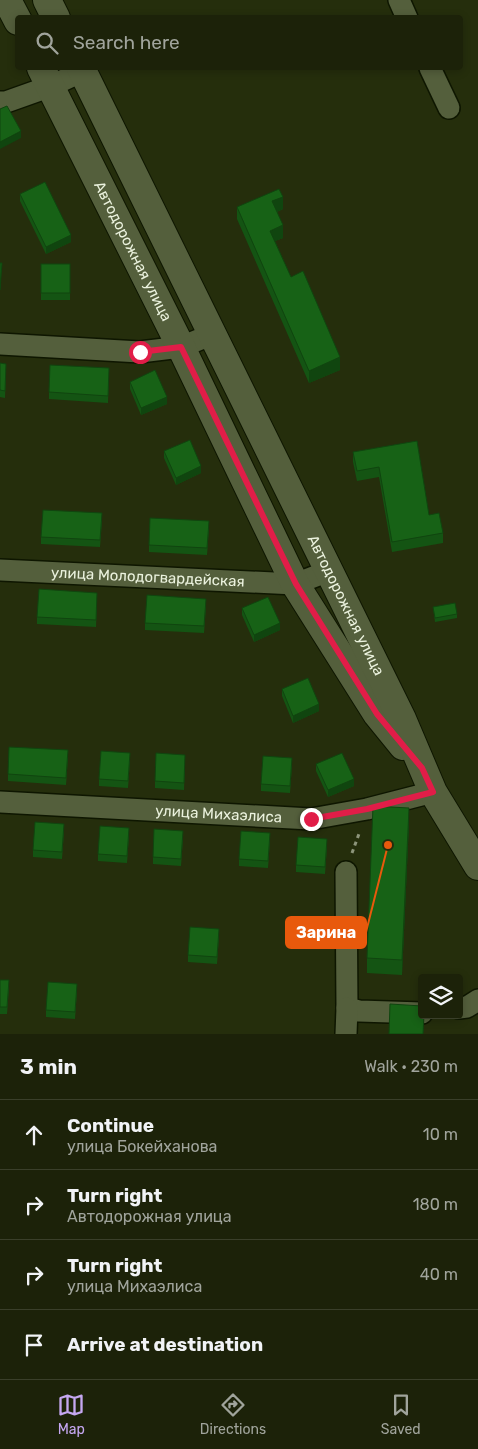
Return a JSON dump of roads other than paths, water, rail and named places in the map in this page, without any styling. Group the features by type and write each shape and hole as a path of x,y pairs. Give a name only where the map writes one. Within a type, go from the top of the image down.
{"main road":[{"path":"7,0 15,15"},
{"path":"46,0 54,15"},
{"name":"Автодорожная улица","path":"82,70 402,719 428,780 478,866"},
{"name":"Автодорожная улица","path":"46,77 181,347 296,584 377,714 428,780"}],"street":[{"path":"399,0 406,15"},
{"path":"0,102 6,102 46,77 82,70"},
{"path":"431,70 449,108"},
{"path":"0,344 140,352 181,347 213,334"},
{"name":"улица Молодогвардейская","path":"0,570 296,584"},
{"path":"296,584 329,571"},
{"name":"улица Михаэлиса","path":"0,802 311,819 367,809 428,780"},
{"path":"346,872 346,1034"},
{"path":"463,1008 468,1007 478,1000"},
{"path":"347,1008 359,1011 418,1013"}],"place":[{"name":"Зарина","path":"388,845"}]}
